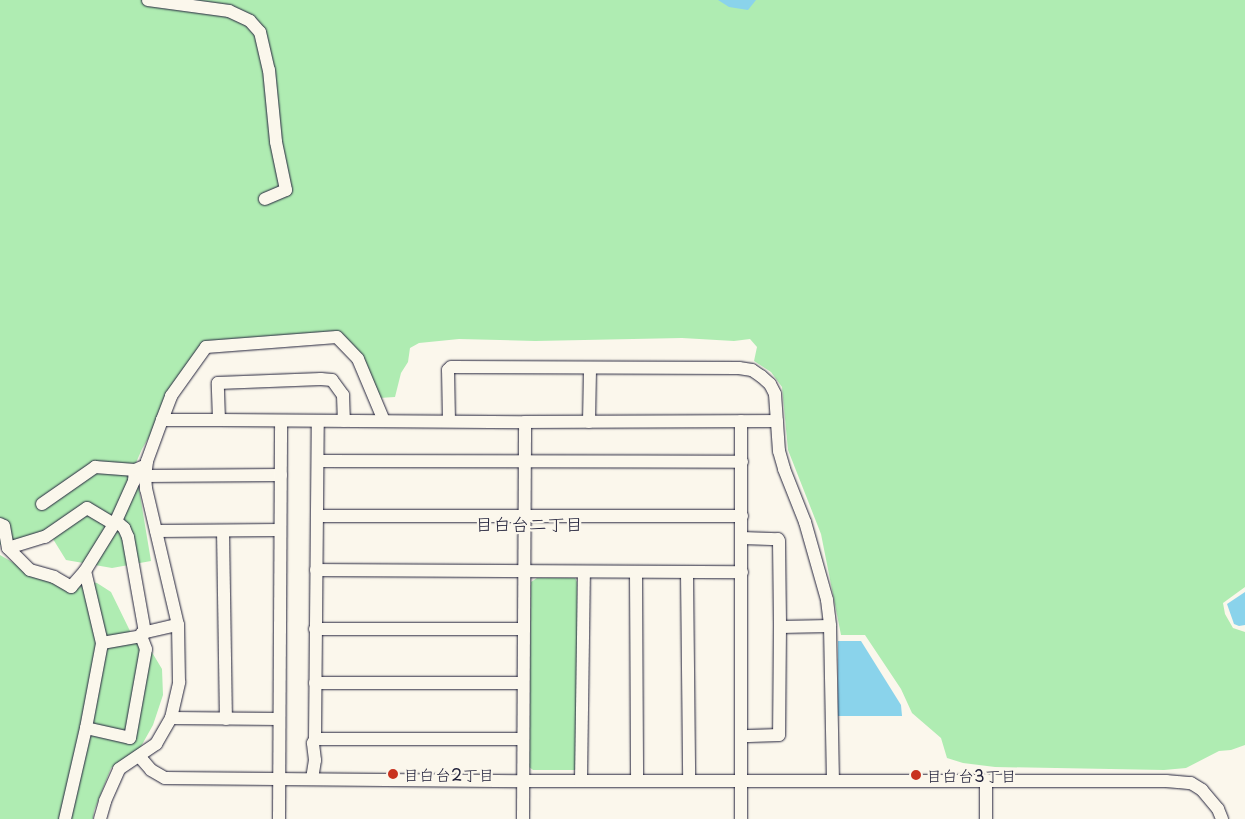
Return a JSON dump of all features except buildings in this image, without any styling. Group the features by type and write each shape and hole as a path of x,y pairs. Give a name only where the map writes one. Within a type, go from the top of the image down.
{"street":[{"path":"148,0 229,11 250,21 260,32 269,70 276,142 286,190 265,199"},
{"path":"0,524 4,526 8,548 30,570 54,577 71,587 85,571 115,523 134,481 142,470 172,396 206,347 337,338 358,359 384,421"},
{"path":"449,421 448,370 451,367 752,370 770,384 775,394 779,451 805,522 827,600 830,626 832,780"},
{"path":"589,422 590,368"},
{"path":"218,420 218,383 322,379 332,380 343,395 344,421"},
{"path":"162,420 777,421"},
{"path":"279,819 281,421"},
{"path":"312,779 315,739 318,421"},
{"path":"524,422 526,573 523,683 524,819"},
{"path":"741,819 742,422"},
{"path":"318,462 742,462"},
{"path":"42,504 95,467 281,475"},
{"path":"100,819 105,801 119,769 156,744 171,718 179,682 178,625 142,470"},
{"path":"8,548 45,537 87,508 124,528 128,537 146,649 130,738 86,728"},
{"path":"317,516 742,516"},
{"path":"156,531 280,530"},
{"path":"223,531 226,719"},
{"path":"742,538 778,538 780,627 779,735 742,736"},
{"path":"316,570 526,573 742,572"},
{"path":"65,819 86,728 102,643 85,571"},
{"path":"581,781 584,572"},
{"path":"687,572 689,781"},
{"path":"636,573 637,782"},
{"path":"102,643 178,625"},
{"path":"780,627 830,626"},
{"path":"315,629 524,629"},
{"path":"315,683 523,683"},
{"path":"171,718 279,719"},
{"path":"315,739 523,739"},
{"path":"139,756 151,770 165,778 637,782 832,780 1166,781 1191,783 1210,798 1222,819"},
{"path":"986,780 986,819"}],"green space":[{"path":"0,0 1245,0 1245,587 1223,603 1225,614 1233,628 1245,632 1245,745 1231,750 1219,751 1186,768 1164,770 995,767 963,763 947,758 941,738 912,713 901,689 865,635 841,635 821,534 788,450 782,387 771,372 754,361 757,347 750,339 734,341 682,338 535,341 459,339 419,343 410,348 408,362 401,373 395,397 379,398 364,366 333,338 204,343 142,449 135,465 151,561 112,568 66,560 53,539 8,542 0,545"},
{"path":"0,555 19,566 63,578 97,583 111,592 131,633 150,649 162,669 163,695 153,725 139,750 111,768 94,811 93,819 0,819"},
{"path":"537,578 575,578 577,582 577,767 575,770 533,770 529,767 531,582"}],"water":[{"path":"718,0 756,0 748,10 729,7"},
{"path":"1245,592 1245,625 1239,626 1234,624 1227,604"},
{"path":"838,641 861,641 901,705 902,716 838,716"}],"place":[{"name":"目白台2丁目","path":"393,774"},
{"name":"目白台3丁目","path":"916,775"}],"district":[{"name":"目白台二丁目","path":"529,524"}]}
